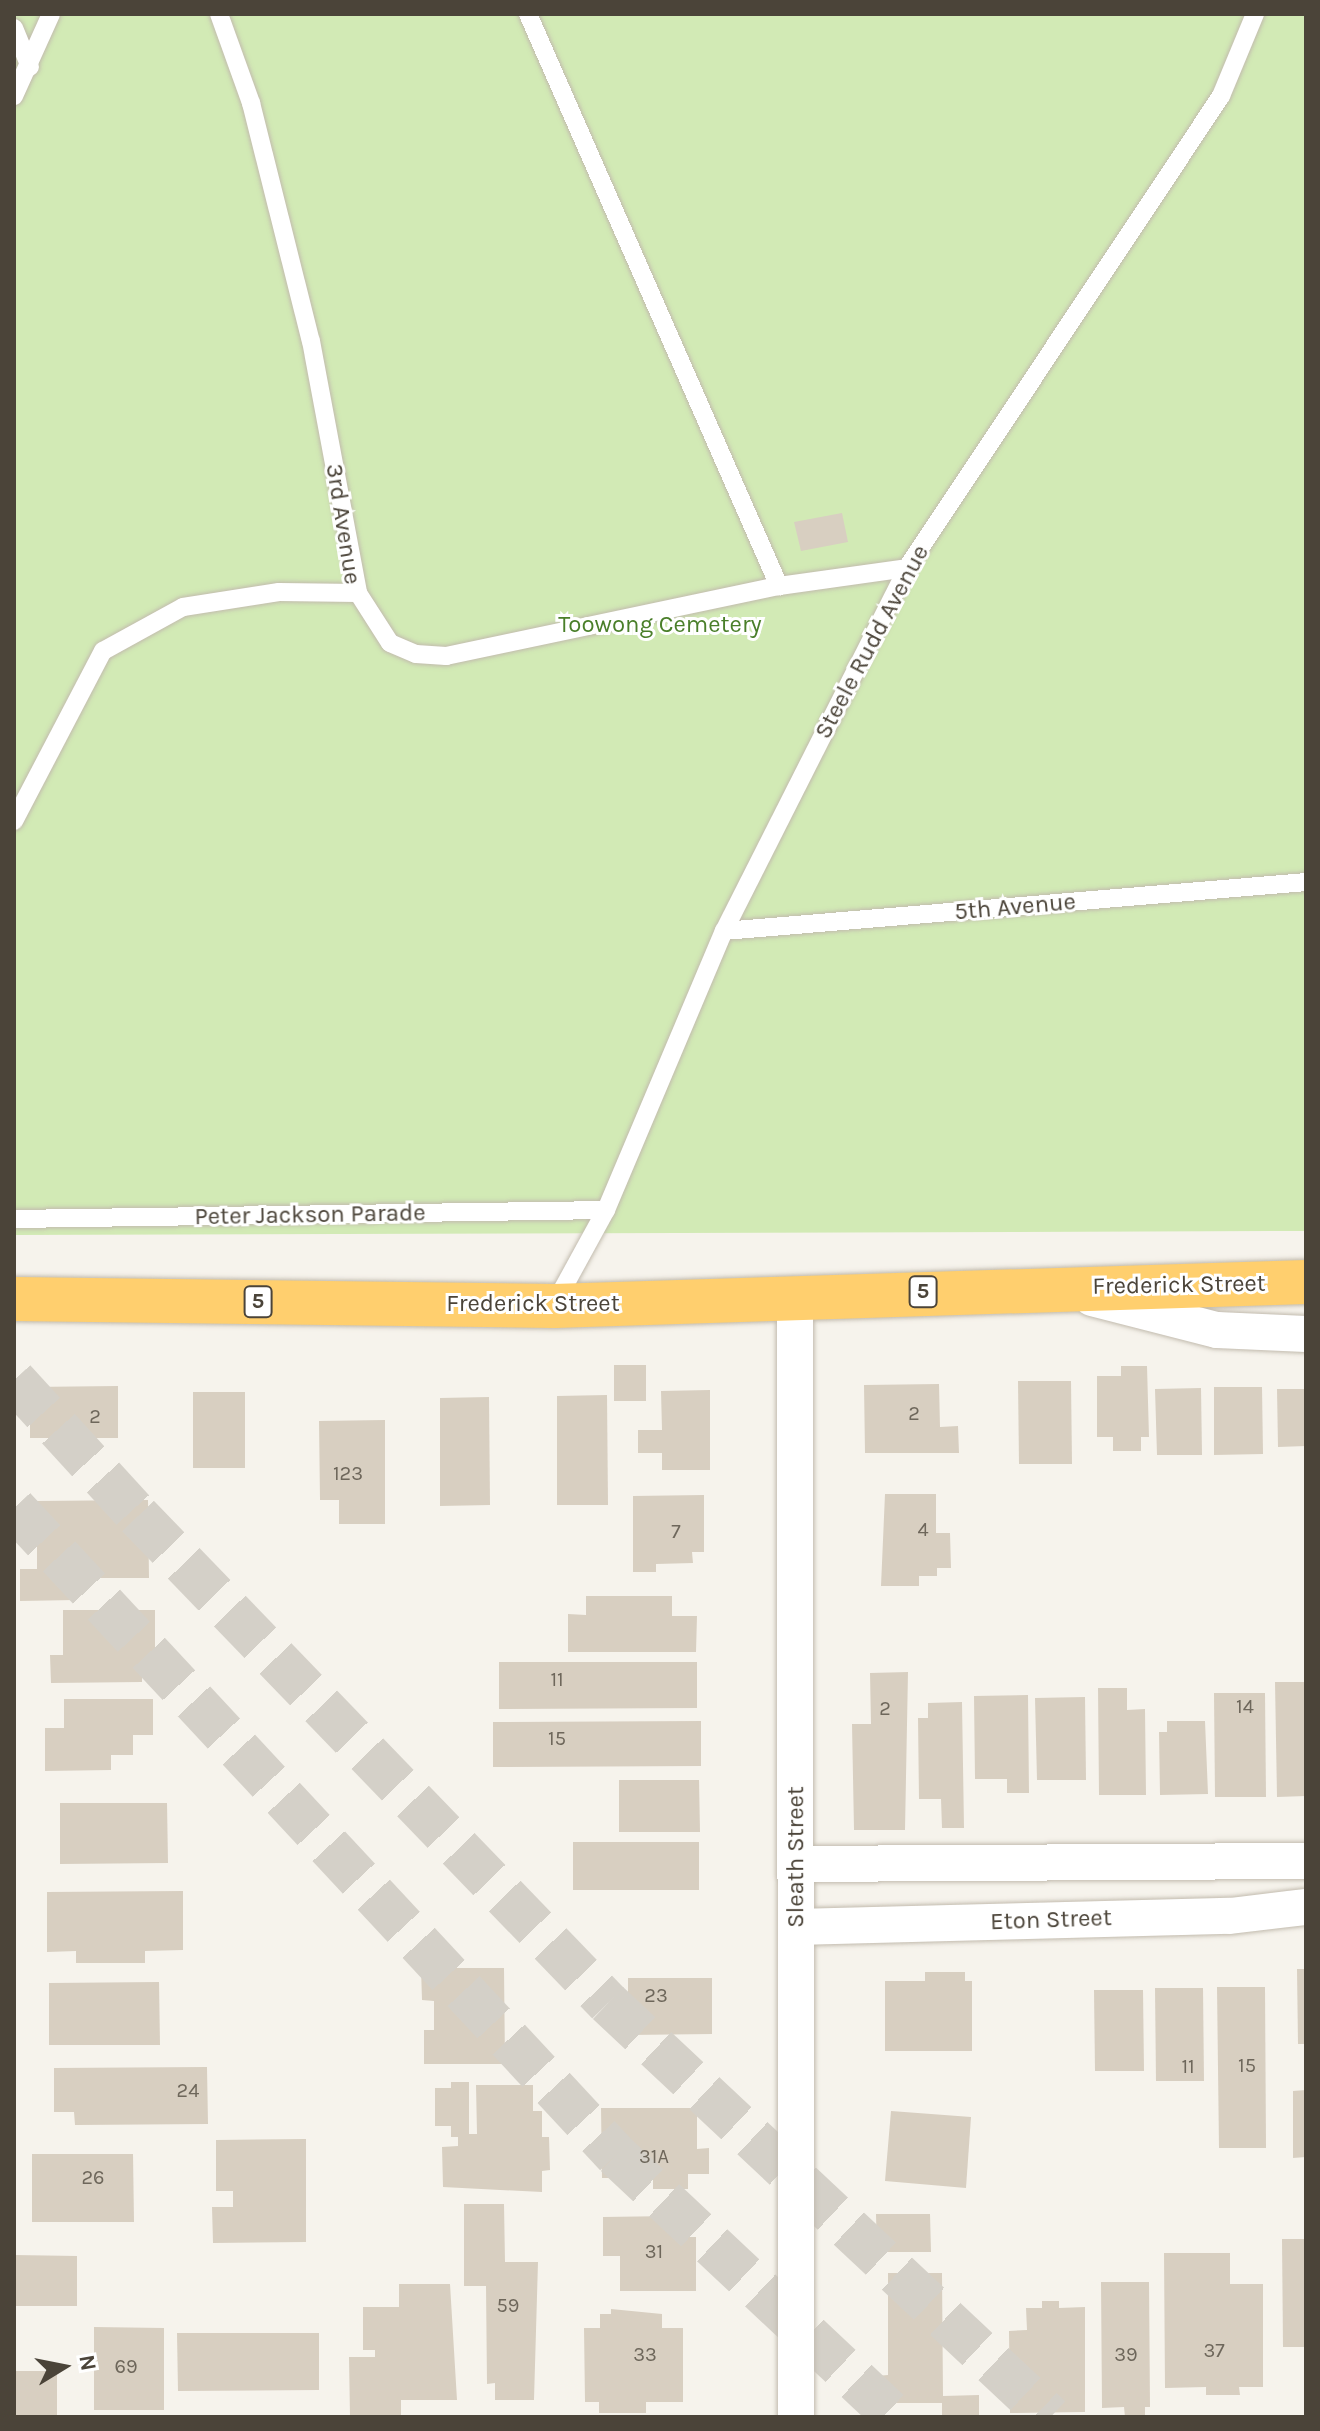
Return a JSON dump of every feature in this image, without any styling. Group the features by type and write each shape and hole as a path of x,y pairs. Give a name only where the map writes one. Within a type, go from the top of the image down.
{"highway":[{"name":"Frederick Street","path":"14,1299 554,1306 1306,1282"}],"street":[{"name":"Frederick Street","path":"1051,1288 1217,1330 1306,1334"},
{"name":"Sleath Street","path":"795,1297 796,2417"},
{"path":"796,1864 1306,1861"},
{"name":"Eton Street","path":"796,1927 1230,1916 1306,1907"}],"lane":[{"path":"14,96 30,67 51,14"},
{"name":"3rd Avenue","path":"14,821 103,651 183,607 279,592 358,593 311,341 251,103 219,14"},
{"path":"528,14 779,586"},
{"name":"Steele Rudd Avenue","path":"554,1306 606,1210 724,931 907,568 1221,96 1255,14"},
{"path":"14,28 30,67"},
{"path":"358,593 390,643 416,654 446,656 779,586 907,568"},
{"name":"5th Avenue","path":"724,931 1306,882"},
{"name":"Peter Jackson Parade","path":"14,1219 606,1210"}],"green space":[{"name":"Toowong Cemetery","path":"14,14 1306,14 1306,1231 14,1235"}],"building":[{"path":"842,513 848,542 801,551 794,522"},
{"path":"614,1365 646,1365 646,1401 614,1401"},
{"path":"1121,1366 1147,1366 1149,1437 1141,1437 1141,1451 1113,1451 1113,1437 1097,1437 1097,1376 1121,1376"},
{"path":"1018,1381 1071,1381 1072,1464 1019,1464"},
{"path":"939,1384 940,1427 958,1426 959,1453 865,1453 864,1385"},
{"path":"118,1386 118,1438 30,1438 30,1387"},
{"path":"1214,1387 1262,1387 1263,1454 1214,1455"},
{"path":"1201,1388 1202,1455 1157,1455 1155,1389"},
{"path":"1277,1389 1306,1389 1306,1446 1278,1447"},
{"path":"710,1390 710,1470 662,1470 662,1453 638,1453 638,1430 662,1430 661,1391"},
{"path":"193,1392 245,1392 245,1468 193,1468"},
{"path":"607,1395 608,1505 557,1505 557,1396"},
{"path":"489,1397 490,1505 440,1506 440,1398"},
{"path":"385,1420 385,1524 339,1524 339,1500 320,1500 319,1421"},
{"path":"885,1494 936,1494 936,1533 950,1533 951,1568 937,1568 937,1576 919,1576 919,1586 881,1586"},
{"path":"704,1495 704,1552 692,1552 693,1563 656,1564 656,1572 633,1572 633,1496"},
{"path":"148,1500 149,1578 75,1578 75,1600 20,1601 20,1569 37,1569 37,1501"},
{"path":"586,1596 672,1596 672,1616 697,1616 696,1652 568,1652 568,1614 586,1615"},
{"path":"63,1610 155,1610 155,1664 142,1663 142,1682 51,1683 50,1655 63,1655"},
{"path":"499,1662 697,1662 697,1708 499,1709"},
{"path":"908,1672 905,1830 854,1830 852,1724 871,1724 870,1673"},
{"path":"1275,1682 1306,1682 1306,1796 1277,1797"},
{"path":"1098,1688 1127,1688 1127,1710 1145,1709 1146,1795 1099,1795"},
{"path":"1214,1693 1265,1693 1266,1797 1215,1797"},
{"path":"1028,1695 1029,1793 1007,1793 1007,1779 975,1779 974,1696"},
{"path":"1085,1697 1086,1780 1037,1780 1035,1698"},
{"path":"64,1699 153,1699 153,1735 133,1735 133,1755 111,1755 111,1770 45,1771 45,1728 64,1728"},
{"path":"962,1702 964,1828 942,1828 941,1799 919,1799 918,1718 928,1718 928,1703"},
{"path":"701,1721 701,1766 493,1767 493,1722"},
{"path":"1167,1721 1205,1721 1208,1794 1160,1795 1159,1732 1167,1732"},
{"path":"619,1780 699,1780 700,1832 619,1832"},
{"path":"60,1803 167,1803 168,1863 60,1864"},
{"path":"573,1842 699,1842 699,1890 573,1890"},
{"path":"183,1891 183,1950 145,1951 145,1963 76,1963 76,1951 47,1952 47,1892"},
{"path":"421,1968 504,1968 505,2064 424,2064 424,2030 434,2030 434,2001 422,2000"},
{"path":"1297,1969 1306,1969 1306,2044 1298,2044"},
{"path":"925,1972 965,1972 965,1981 972,1981 972,2051 885,2051 885,1981 925,1981"},
{"path":"628,1978 712,1978 712,2034 628,2035"},
{"path":"159,1982 160,2045 49,2045 49,1983"},
{"path":"1217,1987 1265,1987 1266,2148 1219,2148"},
{"path":"1155,1988 1203,1988 1204,2081 1156,2081"},
{"path":"1094,1990 1143,1990 1144,2071 1095,2071"},
{"path":"207,2067 208,2124 75,2125 74,2112 54,2112 54,2068"},
{"path":"451,2082 469,2082 469,2134 477,2134 476,2085 533,2085 533,2111 542,2111 542,2137 549,2137 550,2170 542,2171 542,2192 443,2187 442,2147 458,2146 458,2137 451,2137 451,2126 435,2126 435,2088 451,2088"},
{"path":"1306,2090 1306,2157 1293,2158 1293,2091"},
{"path":"601,2108 697,2108 697,2149 709,2148 709,2174 688,2174 688,2189 653,2189 653,2178 602,2178"},
{"path":"891,2111 971,2117 966,2188 885,2181"},
{"path":"306,2139 306,2242 213,2243 212,2207 233,2207 233,2191 216,2191 216,2140"},
{"path":"32,2154 133,2154 134,2222 32,2222"},
{"path":"464,2204 504,2204 505,2262 538,2262 534,2400 495,2400 495,2383 487,2384 486,2286 464,2286"},
{"path":"876,2214 930,2214 931,2252 877,2252"},
{"path":"672,2216 673,2237 696,2237 696,2291 620,2291 620,2256 603,2256 603,2217"},
{"path":"1282,2239 1306,2239 1306,2347 1283,2347"},
{"path":"1164,2253 1230,2253 1230,2284 1263,2284 1263,2387 1239,2387 1240,2395 1206,2395 1206,2387 1165,2388"},
{"path":"14,2255 77,2256 77,2306 14,2306"},
{"path":"888,2273 942,2273 943,2396 979,2395 979,2417 942,2417 942,2403 876,2403 876,2376 888,2375"},
{"path":"1101,2282 1149,2282 1150,2407 1145,2407 1145,2417 1125,2417 1124,2407 1102,2408"},
{"path":"399,2284 450,2284 457,2400 401,2400 401,2417 350,2417 349,2357 375,2357 375,2350 363,2350 363,2307 399,2307"},
{"path":"1042,2301 1059,2301 1059,2308 1085,2307 1085,2412 1010,2413 1009,2331 1027,2330 1026,2308 1042,2308"},
{"path":"611,2309 662,2314 662,2328 683,2328 683,2402 646,2402 646,2413 599,2413 599,2402 585,2402 584,2328 600,2328 600,2314 611,2314"},
{"path":"94,2327 164,2328 164,2410 94,2410"},
{"path":"177,2333 319,2333 319,2390 178,2391"},
{"path":"14,2371 57,2371 57,2415 14,2416"}],"tunnel":[{"path":"14,1380 138,1516 608,2003 1050,2417"},
{"path":"14,1508 616,2155 895,2417"}]}
